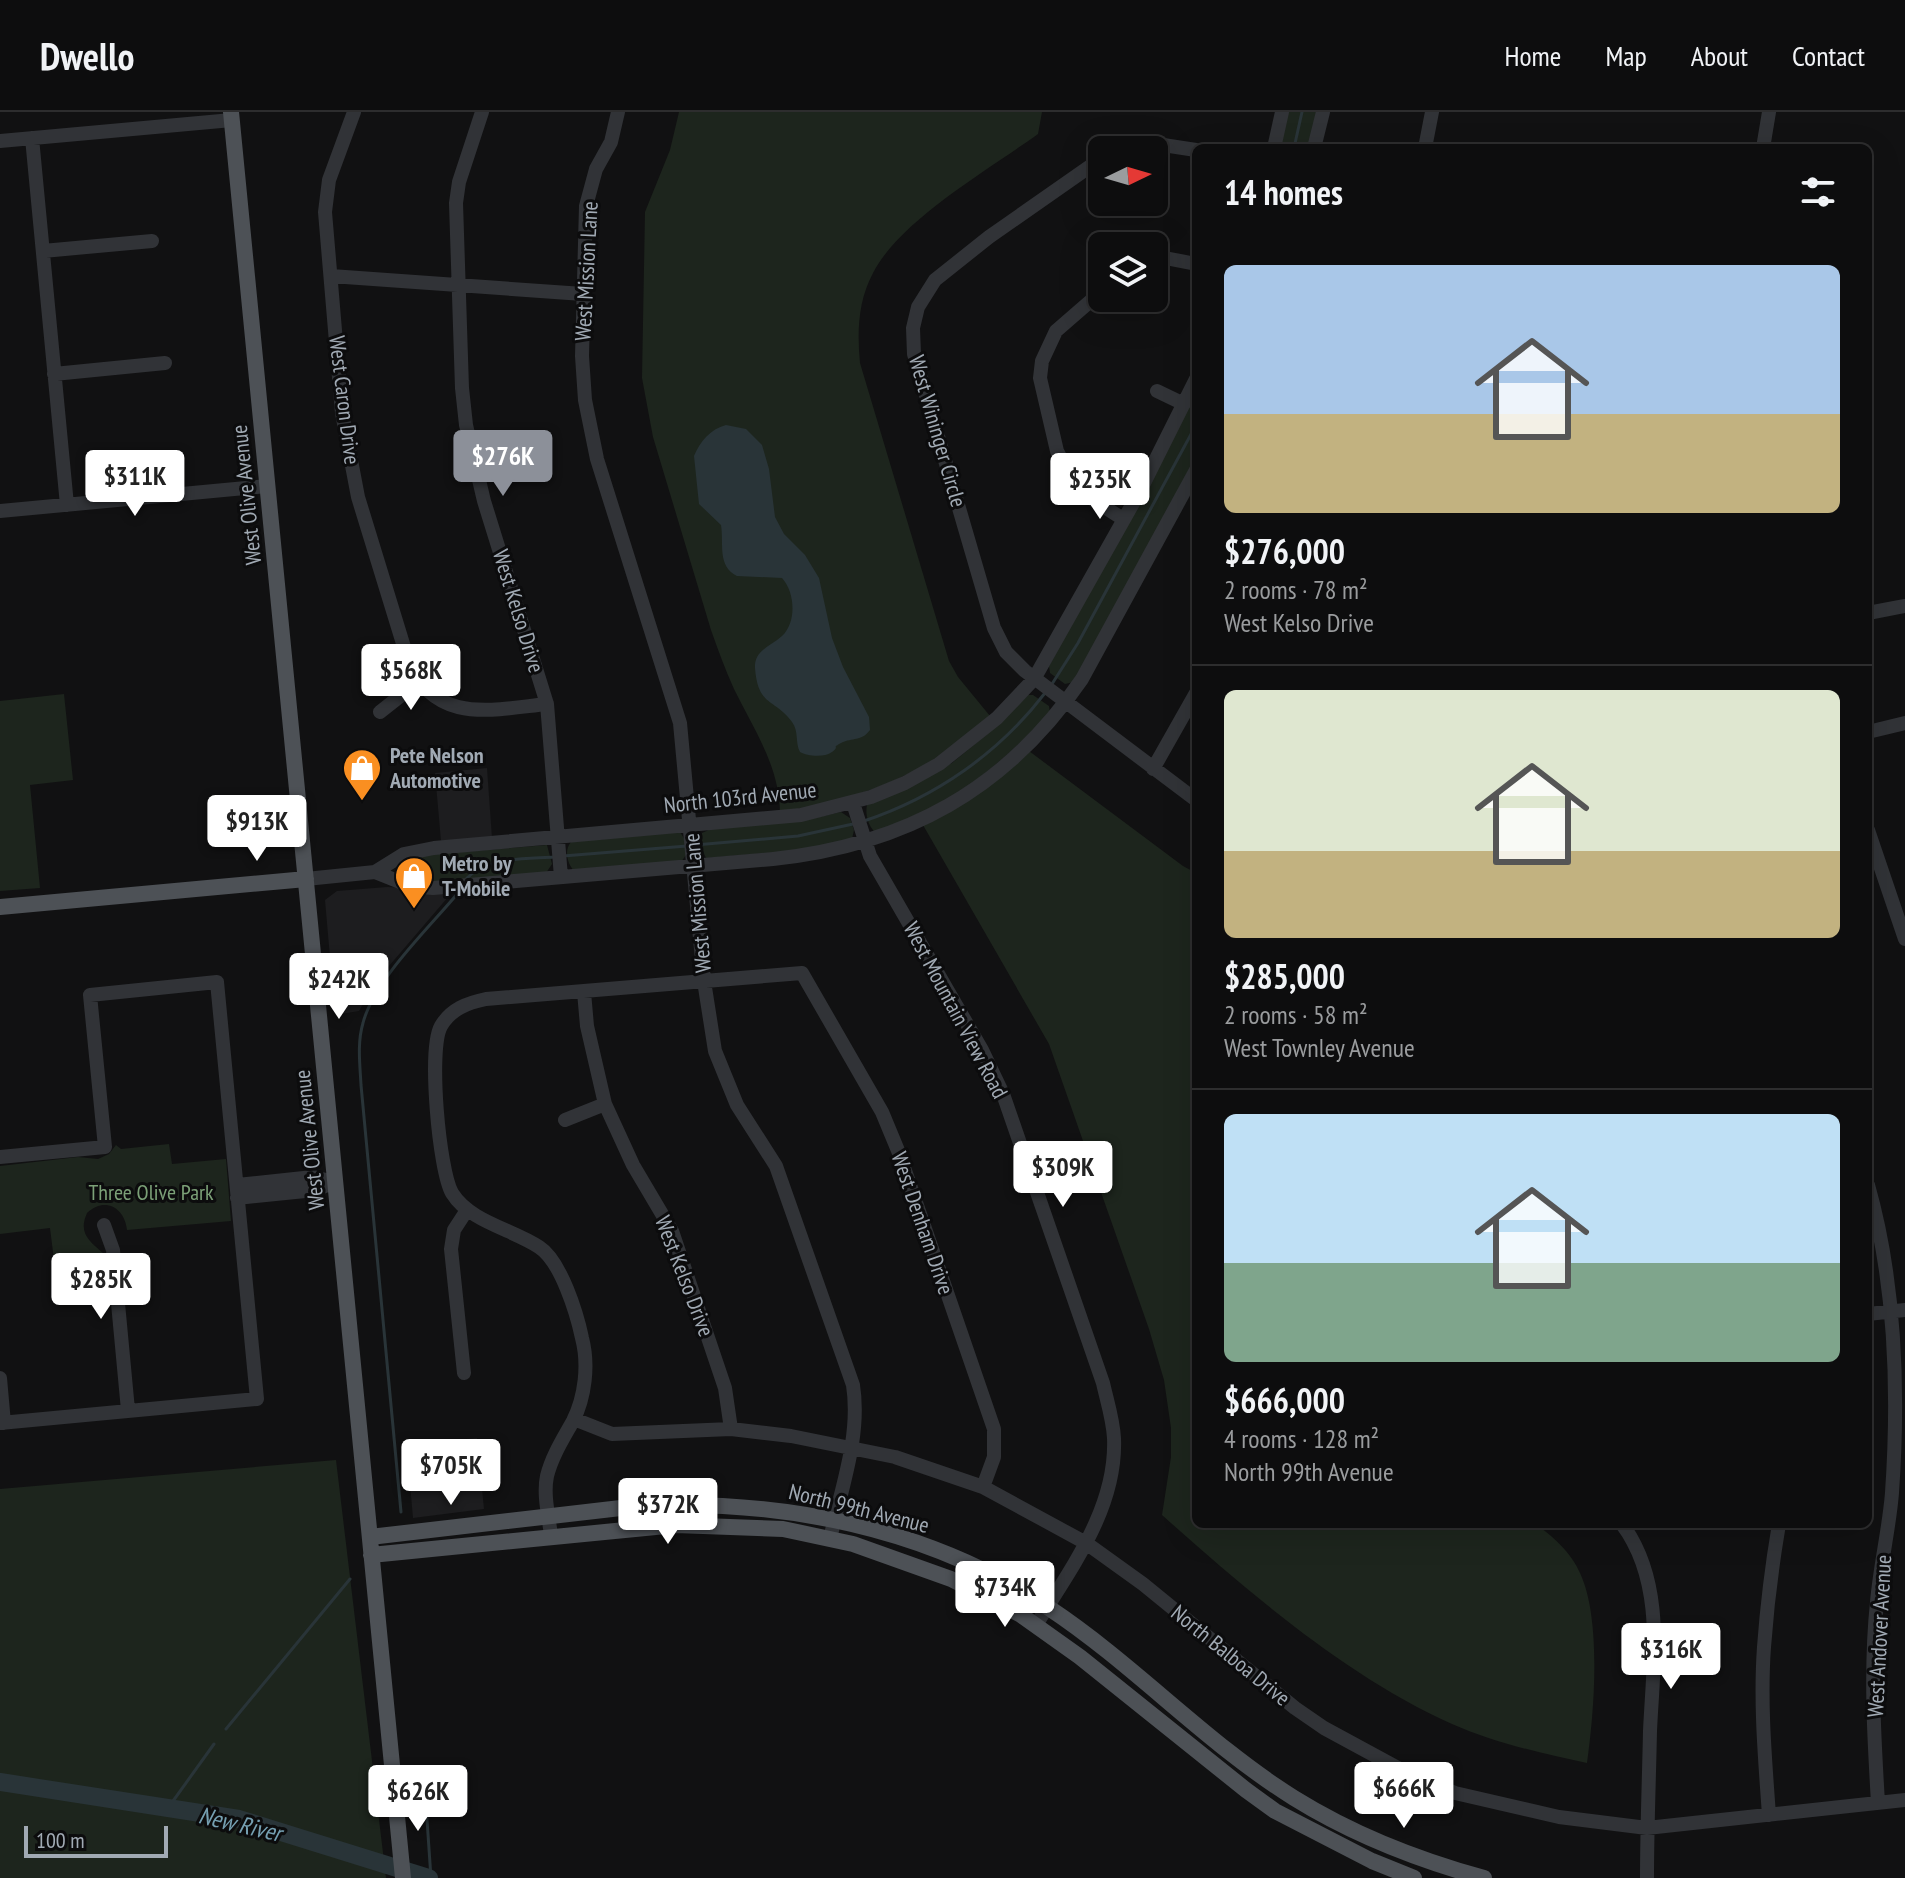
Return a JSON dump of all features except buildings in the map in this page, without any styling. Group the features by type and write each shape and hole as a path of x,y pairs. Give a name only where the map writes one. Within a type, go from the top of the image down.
{"main road":[{"name":"West Olive Avenue","path":"231,116 403,1878"},
{"name":"North 103rd Avenue","path":"0,907 306,879"},
{"name":"North 99th Avenue","path":"370,1537 638,1506 700,1504 757,1507 835,1520 908,1539 963,1561 1047,1607 1293,1797 1347,1827 1425,1860 1484,1878"},
{"name":"North 99th Avenue","path":"371,1555 676,1525 783,1529 853,1544 931,1570 1036,1625 1246,1790 1298,1824 1414,1878"},
{"path":"1246,1790 1259,1773"}],"street":[{"name":"West Caron Drive","path":"354,112 329,180 325,212 342,413 358,497 408,660 418,682"},
{"name":"West Kelso Drive","path":"482,112 457,192 462,388 474,464 547,704 561,877"},
{"name":"West Mission Lane","path":"618,112 611,142 596,169 586,206 582,356 585,400 590,429 680,723 710,1027 723,1073 737,1105 776,1166 849,1372 855,1401 851,1447 830,1539"},
{"path":"1275,144 1282,112"},
{"path":"1315,144 1323,112"},
{"path":"1426,144 1432,112"},
{"path":"1764,144 1769,112"},
{"path":"0,141 231,116"},
{"path":"32,138 67,505"},
{"path":"1168,146 1192,149"},
{"name":"West Wininger Circle","path":"1034,679 1006,652 994,628 914,354 913,328 924,296 946,270 1088,168"},
{"path":"43,251 152,241"},
{"path":"1168,259 1192,263"},
{"path":"331,276 583,294"},
{"path":"1088,302 1067,319 1049,341 1042,361 1041,392 1057,451 1067,471 1086,495 1123,519"},
{"path":"54,374 165,363"},
{"path":"1192,387 1034,679 1192,797"},
{"path":"1157,391 1184,404"},
{"path":"1066,702 1082,679 1192,477"},
{"path":"0,511 267,486"},
{"path":"1872,612 1905,606"},
{"name":"North 103rd Avenue","path":"306,879 375,872 404,854 417,850 781,818 853,803 905,783 951,756 997,718 1034,679"},
{"path":"380,712 418,682 440,701 462,709 493,710 547,704"},
{"path":"1153,769 1192,700"},
{"name":"North 103rd Avenue","path":"375,872 420,888 797,856 865,843 920,820 974,789 1026,747 1066,702"},
{"path":"1872,731 1905,723"},
{"name":"West Mountain View Road","path":"853,803 865,843 994,1073 1103,1383 1114,1438 1112,1472 1086,1543 1036,1625"},
{"path":"1872,842 1905,939"},
{"name":"West Denham Drive","path":"704,981 802,973 882,1112 994,1429 994,1457 983,1487"},
{"path":"551,1536 546,1497 547,1474 574,1419 584,1386 582,1338 561,1276 546,1253 467,1210 453,1194 445,1175 442,1156 434,1052 440,1029 451,1012 470,1002 486,999 704,981"},
{"path":"0,1157 105,1147 90,995 217,982 257,1399 2,1423 0,1378"},
{"name":"West Kelso Drive","path":"584,992 587,1026 605,1104 633,1165 672,1231 725,1388 731,1429"},
{"path":"565,1120 605,1104"},
{"path":"237,1192 313,1177 335,1182"},
{"name":"West Andover Avenue","path":"1872,1204 1898,1310 1895,1439 1877,1602 1873,1676 1878,1803"},
{"path":"464,1373 451,1249 454,1230 467,1210"},
{"path":"104,1225 113,1250 128,1410"},
{"path":"1872,1313 1898,1310"},
{"name":"North Balboa Drive","path":"574,1419 612,1434 731,1429 791,1436 919,1464 983,1487 1086,1543 1143,1584 1295,1708 1356,1747 1455,1793 1586,1822 1647,1828 1905,1800"},
{"path":"1624,1528 1647,1576 1654,1627 1647,1878"},
{"path":"1769,1815 1763,1726 1764,1650 1770,1578 1778,1528"}],"shaded area":[{"path":"726,425 746,429 762,445 769,469 775,517 784,534 805,555 819,578 832,638 869,717 870,730 867,734 841,743 829,754 816,756 800,752 794,726 763,696 757,681 757,657 782,636 790,623 790,591 782,578 737,576 731,572 724,560 721,525 699,504 694,456 706,437"},
{"path":"487,768 492,838 441,841 435,773"},
{"path":"387,887 454,890 377,980 359,1011 335,1015 325,900 337,891"},
{"path":"477,1438 484,1509 413,1518 407,1450 413,1444"}],"green space":[{"path":"679,112 1042,112 1038,134 924,215 886,253 868,284 860,317 860,363 949,661 990,716 948,751 884,785 823,804 780,812 779,795 770,763 734,689 711,630 653,437 642,378 645,212 670,150"},
{"path":"1288,112 1318,112 1311,144 1280,144"},
{"path":"1192,398 1192,469 1074,682 1065,684 1050,673 1049,666"},
{"path":"64,694 73,780 30,785 40,888 0,891 0,701"},
{"path":"1028,695 1049,706 1050,713 1011,751 948,799 901,823 875,832 868,820 867,805 952,763"},
{"path":"1029,751 1192,871 1192,1528 1541,1528 1567,1552 1580,1573 1587,1593 1594,1641 1594,1667 1587,1763 1485,1737 1413,1705 1300,1631 1162,1515 1171,1457 1171,1428 1164,1380 1149,1329 1049,1044 923,825"},
{"path":"841,812 850,818 854,830 852,839 816,849 706,858 702,849 702,833 713,828 810,819"},
{"path":"680,832 685,840 686,855 681,862 574,871 568,860 571,842"},
{"path":"547,845 552,864 546,873 428,885 400,876 400,865 415,856"},
{"name":"Three Olive Park","path":"169,1144 172,1164 226,1159 231,1221 127,1230 118,1210 101,1205 87,1213 84,1231 103,1253 54,1260 50,1228 0,1234 0,1166 78,1157 98,1159 109,1154 116,1145 121,1149"},
{"path":"336,1460 386,1878 0,1878 0,1489"}],"waterway":[{"path":"1295,144 1302,112"},
{"path":"1052,684 1078,643 1192,432"},
{"path":"864,821 916,799 964,770 1007,735 1045,693"},
{"path":"695,845 798,836 853,824"},
{"path":"563,856 687,846"},
{"path":"467,878 497,862 555,857"},
{"path":"401,1512 361,1085 360,1038 378,989 458,893"},
{"path":"226,1729 350,1579"},
{"path":"168,1808 214,1744"},
{"name":"New River","path":"0,1782 239,1819 429,1878"},
{"path":"426,1805 431,1878"}],"place":[{"name":"Pete Nelson Automotive","path":"362,802"},
{"name":"Metro by T-Mobile","path":"414,910"}]}
